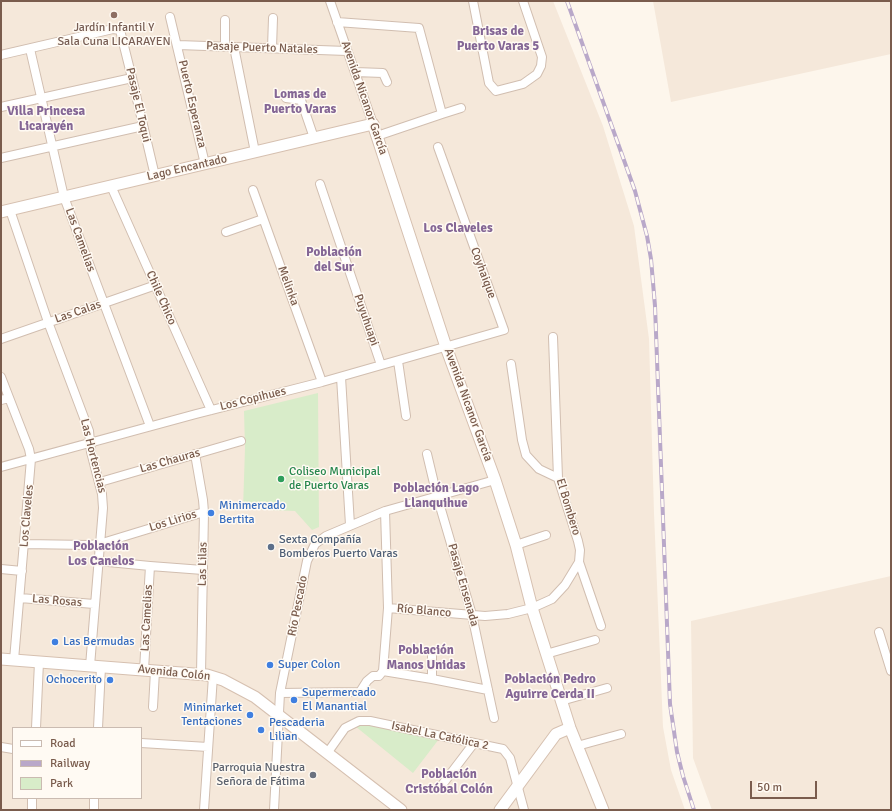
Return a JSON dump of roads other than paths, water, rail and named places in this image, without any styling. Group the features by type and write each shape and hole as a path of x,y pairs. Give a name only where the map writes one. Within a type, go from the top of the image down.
{"street":[{"name":"Avenida Nicanor García","path":"330,1 373,124 446,347 516,545 532,608 576,746 603,810"},
{"path":"472,1 489,84 496,92 523,84 537,74 541,66 542,57 523,1"},
{"name":"Puerto Esperanza","path":"170,17 206,164"},
{"path":"272,48 273,18"},
{"path":"224,47 225,20"},
{"path":"337,22 420,28 442,114"},
{"name":"Pasaje El Toqui","path":"30,49 113,29 120,30 154,176"},
{"name":"Pasaje Puerto Natales","path":"178,45 347,51"},
{"path":"234,47 255,152"},
{"path":"1,55 30,49"},
{"name":"Las Camelias","path":"30,49 64,197 150,426"},
{"path":"355,72 384,73 387,82"},
{"path":"1,108 132,78"},
{"path":"286,98 301,100 314,138"},
{"path":"377,136 461,108"},
{"name":"Lago Encantado","path":"6,211 373,124"},
{"path":"1,158 143,126"},
{"name":"Coyhaique","path":"438,147 504,330"},
{"name":"Puyuhuapi","path":"320,184 381,365"},
{"name":"Chile Chico","path":"112,186 211,410"},
{"name":"Melinka","path":"253,190 322,382"},
{"name":"Las Hortencias","path":"6,211 89,431 91,452 100,482 103,508 90,666"},
{"path":"226,232 263,219"},
{"name":"Las Calas","path":"1,339 156,285"},
{"name":"Los Copihues","path":"1,467 150,426 341,377 504,330"},
{"name":"El Bombero","path":"552,337 558,478 578,541 580,550 579,562 601,626"},
{"path":"398,361 406,416"},
{"path":"511,364 522,440 526,455 539,469 558,478"},
{"name":"Los Claveles","path":"1,377 5,399 29,449 31,459 14,660"},
{"path":"341,377 350,525"},
{"name":"Las Chauras","path":"100,482 241,441"},
{"name":"Las Lilas","path":"195,454 204,512 201,674"},
{"name":"Pasaje Ensenada","path":"427,454 437,496 472,615 494,718"},
{"name":"Río Pescado","path":"274,810 280,692 309,556 315,544 326,536 385,511 494,480"},
{"path":"280,692 360,692 367,681 373,676 379,676 383,671 388,608 385,511"},
{"name":"Los Lirios","path":"24,544 99,544 204,512"},
{"path":"516,545 546,535"},
{"path":"98,561 203,570"},
{"path":"532,608 552,599 565,585 579,562"},
{"name":"Las Camelias","path":"150,566 150,670 153,707"},
{"path":"1,569 22,571"},
{"name":"Las Rosas","path":"20,598 94,604"},
{"name":"Río Blanco","path":"388,608 495,616 532,608"},
{"path":"879,632 891,671"},
{"path":"546,654 595,640"},
{"path":"432,656 432,679"},
{"name":"Avenida Colón","path":"1,659 213,676 244,690 328,752 401,810"},
{"path":"36,727 39,662"},
{"path":"98,727 101,667"},
{"path":"383,671 488,690"},
{"path":"204,810 213,676"},
{"path":"561,701 607,688"},
{"name":"Isabel La Católica 2","path":"328,752 345,728 359,721 370,721 503,749 510,758 524,810"},
{"path":"500,810 556,734 570,728"},
{"path":"576,746 621,734"},
{"path":"142,743 208,747"},
{"path":"442,785 474,743"},
{"path":"1,747 12,749"},
{"path":"32,799 32,810"},
{"path":"94,799 94,810"}],"railway":[{"path":"567,1 635,191 647,236 651,259 655,306 670,704 677,752 694,810"}],"place":[{"name":"Jardín Infantil Y Sala Cuna LICARAYEN","path":"114,15"},
{"name":"Coliseo Municipal de Puerto Varas","path":"281,479"},
{"name":"Minimercado Bertita","path":"211,513"},
{"name":"Sexta Compañía Bomberos Puerto Varas","path":"271,547"},
{"name":"Las Bermudas","path":"55,642"},
{"name":"Super Colon","path":"270,665"},
{"name":"Ochocerito","path":"110,680"},
{"name":"Supermercado El Manantial","path":"294,700"},
{"name":"Minimarket Tentaciones","path":"250,715"},
{"name":"Pescaderia Lilian","path":"261,730"},
{"name":"Parroquia Nuestra Señora de Fátima","path":"313,775"}],"district":[{"name":"Brisas de Puerto Varas 5","path":"498,40"},
{"name":"Lomas de Puerto Varas","path":"300,102"},
{"name":"Villa Princesa Licarayén","path":"46,120"},
{"name":"Los Claveles","path":"458,229"},
{"name":"Población del Sur","path":"334,260"},
{"name":"Población Lago Llanquihue","path":"436,496"},
{"name":"Población Los Canelos","path":"101,554"},
{"name":"Población Manos Unidas","path":"426,658"},
{"name":"Población Pedro Aguirre Cerda II","path":"550,688"},
{"name":"Población Cristóbal Colón","path":"449,782"}]}
